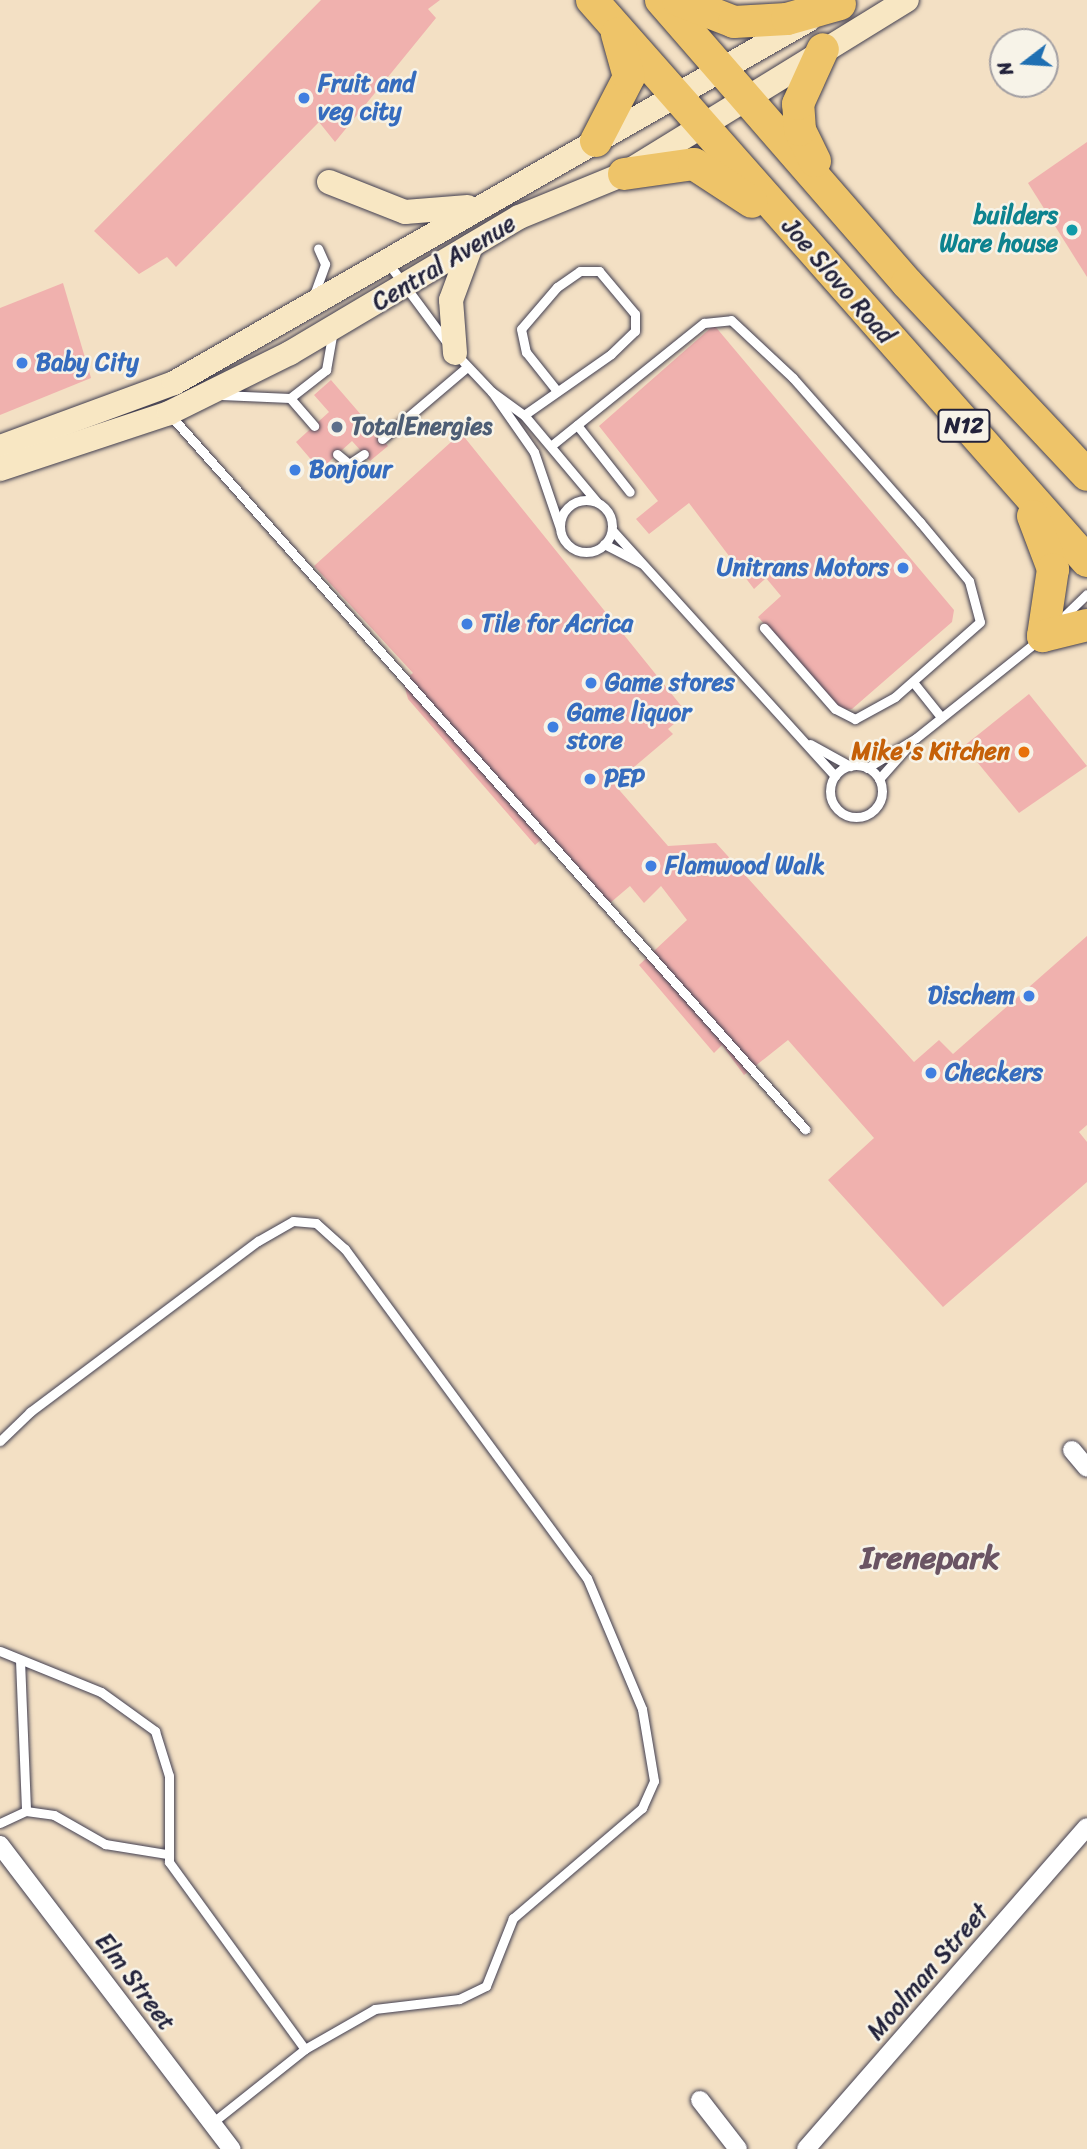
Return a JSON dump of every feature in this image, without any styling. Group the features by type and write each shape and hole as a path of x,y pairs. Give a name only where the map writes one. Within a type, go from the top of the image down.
{"highway":[{"name":"Joe Slovo Road","path":"592,0 1022,492 1087,561"},
{"name":"Joe Slovo Road","path":"661,0 828,190 1087,475"},
{"path":"678,0 734,22 787,19 844,2"},
{"path":"596,141 629,77 613,25"},
{"path":"822,49 798,104 800,130 828,190"},
{"path":"624,174 694,164 799,235"},
{"path":"1022,492 1053,569 1043,636 1087,625"}],"street":[{"name":"Central Avenue","path":"0,469 169,414 334,331 519,217 624,174 746,94 907,0"},
{"name":"Central Avenue","path":"0,447 131,403 250,341 596,141 720,66 844,2"},
{"path":"329,182 418,214 484,205"},
{"path":"461,360 451,300 471,245"},
{"path":"1072,1450 1087,1468"},
{"name":"Moolman Street","path":"806,2149 1087,1827"},
{"name":"Elm Street","path":"0,1845 232,2149"},
{"path":"700,2100 738,2149"}],"lane":[{"path":"250,341 319,289 325,264 318,248"},
{"path":"387,261 404,288 461,360 492,392 534,452 560,528 574,549 604,544 649,567"},
{"path":"524,415 557,391 635,331 635,314 598,271 580,271 557,286 521,329 526,352 557,391"},
{"path":"552,445 704,323 719,318 747,330 974,590 980,622 975,632 914,682 862,718 847,718 764,628"},
{"path":"208,394 290,398 327,370 334,331"},
{"path":"382,439 461,360"},
{"path":"492,392 524,415 609,514 611,530 604,544"},
{"path":"290,398 314,426"},
{"path":"169,414 804,1129"},
{"path":"577,425 630,492"},
{"path":"337,454 349,464 364,454"},
{"path":"560,528 571,504 597,502"},
{"path":"611,530 649,567 806,741 835,776 832,802 852,817 874,810 879,779 916,738 1043,636 1087,594"},
{"path":"914,682 941,717"},
{"path":"867,768 916,738"},
{"path":"806,741 850,766 867,768 879,779"},
{"path":"835,776 850,766"},
{"path":"0,1441 30,1412 258,1241 293,1222 316,1223 345,1249 587,1578 650,1741 654,1781 642,1808 513,1918 486,1986 459,1999 375,2009 305,2049 212,2123"},
{"path":"0,1651 101,1692 155,1731 169,1776 167,1854 197,1907 305,2049"},
{"path":"20,1660 26,1811"},
{"path":"0,1823 26,1811 54,1815 105,1844 167,1854"}],"building":[{"path":"321,0 440,0 428,9 436,18 335,142 319,122 176,267 167,257 139,274 94,231"},
{"name":"builders Ware house","path":"1087,142 1087,277 1028,183"},
{"path":"63,283 91,378 0,415 0,308"},
{"path":"714,325 954,610 952,622 852,709 840,710 758,617 781,596 766,578 754,589 689,503 649,534 636,519 658,501 599,426"},
{"path":"331,380 388,446 370,461 352,441 320,470 296,442 329,412 314,395"},
{"name":"Flamwood Walk","path":"461,433 687,713 668,729 673,734 614,784 668,846 716,843 914,1062 939,1040 953,1054 1087,936 1087,1125 1079,1132 1087,1142 1087,1182 943,1307 828,1180 874,1138 788,1040 744,1075 722,1045 714,1053 639,965 687,920 661,886 644,903 630,886 603,909 542,839 535,845 408,699 403,681 413,673 314,566"},
{"path":"1029,694 1087,766 1019,813 964,746"}],"place":[{"name":"Fruit and veg city","path":"304,98"},
{"name":"builders Ware house","path":"1072,230"},
{"name":"Baby City","path":"22,363"},
{"name":"TotalEnergies","path":"337,427"},
{"name":"Bonjour","path":"295,470"},
{"name":"Unitrans Motors","path":"903,568"},
{"name":"Tile for Acrica","path":"467,624"},
{"name":"Game stores","path":"591,683"},
{"name":"Game liquor store","path":"553,727"},
{"name":"Mike's Kitchen","path":"1024,752"},
{"name":"PEP","path":"590,779"},
{"name":"Flamwood Walk","path":"651,866"},
{"name":"Dischem","path":"1029,996"},
{"name":"Checkers","path":"931,1073"}],"district":[{"name":"Irenepark","path":"930,1558"}]}
